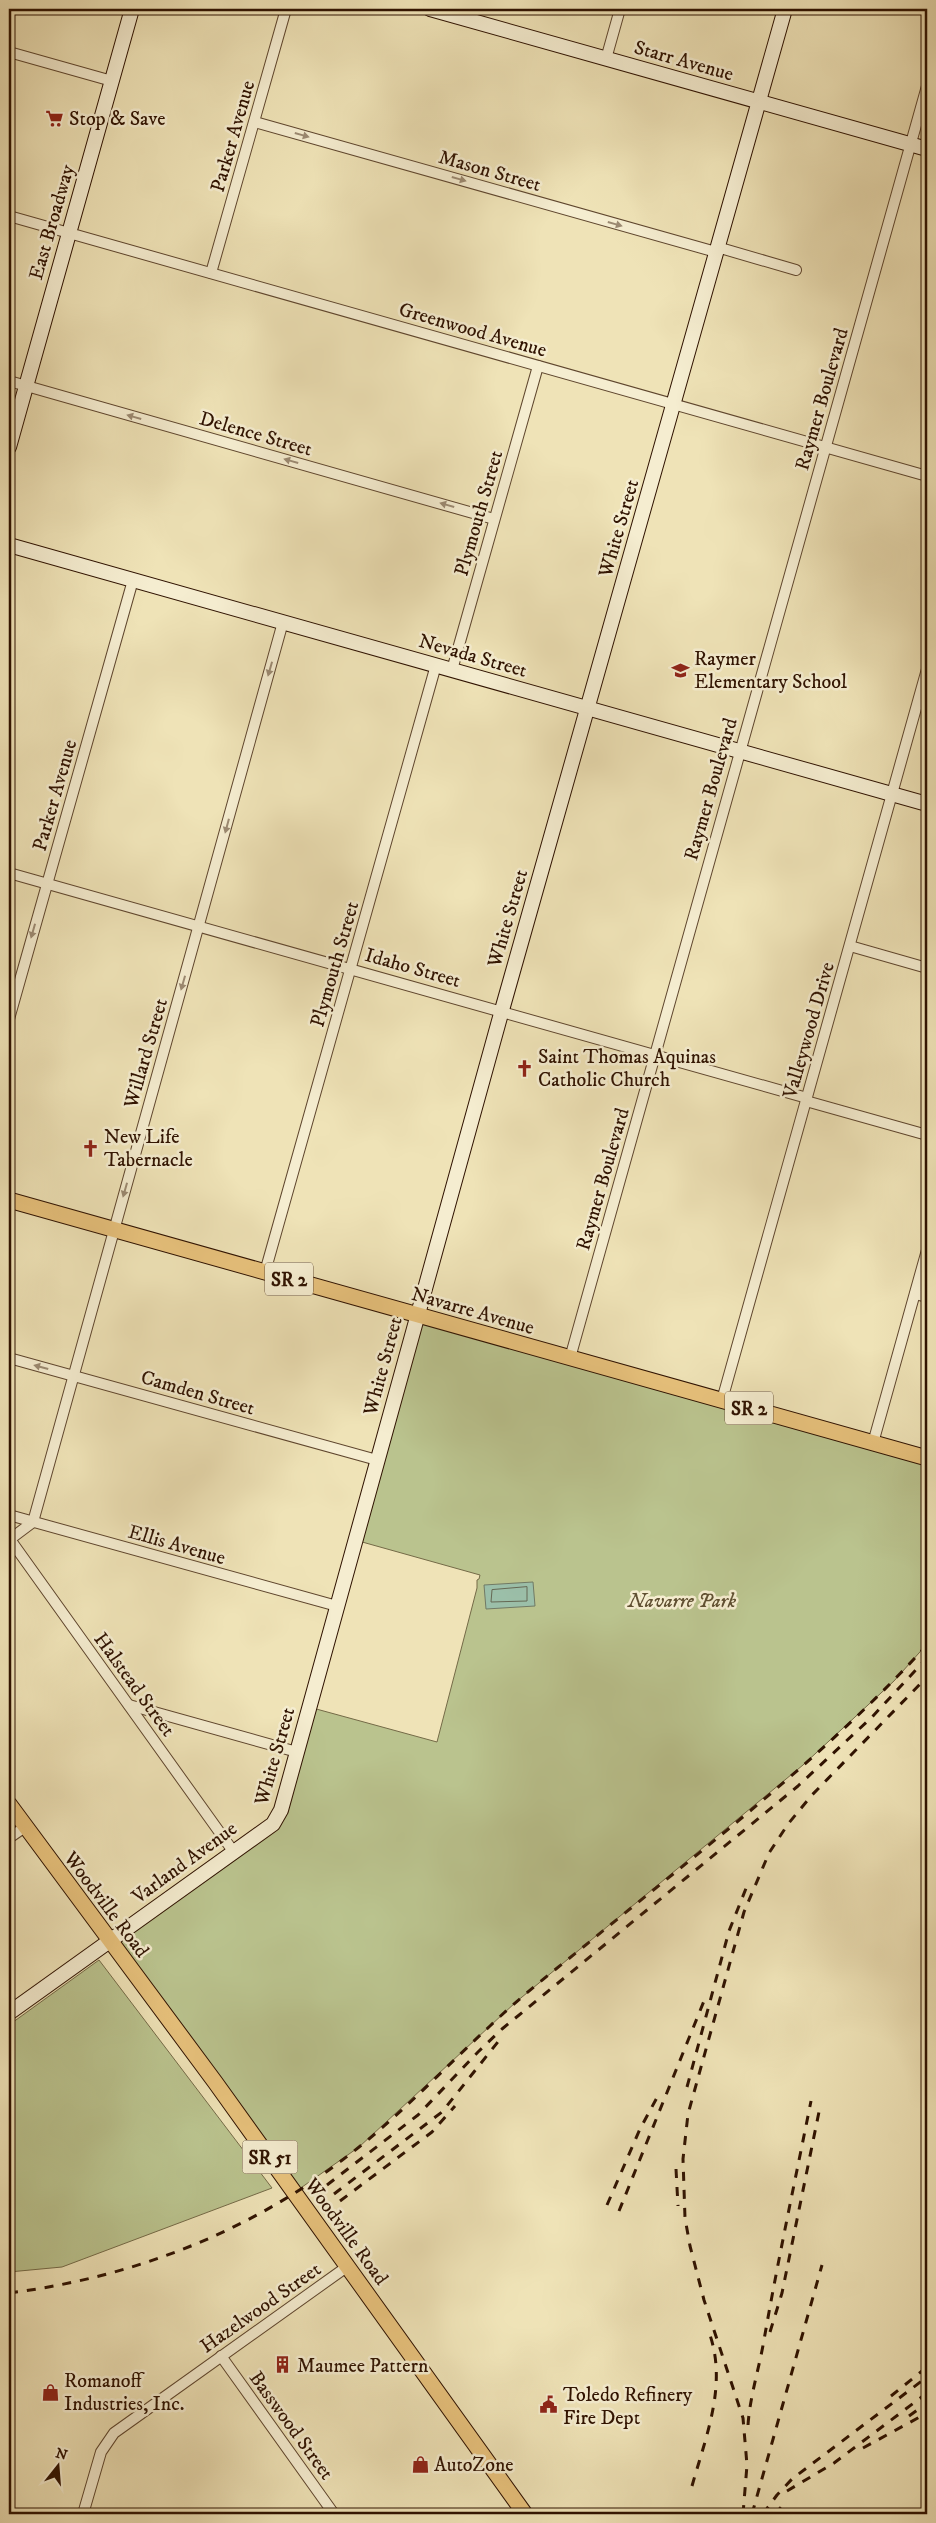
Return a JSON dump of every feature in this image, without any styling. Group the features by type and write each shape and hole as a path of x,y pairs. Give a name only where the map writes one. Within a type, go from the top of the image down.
{"main road":[{"name":"Navarre Avenue","path":"9,1200 927,1458"},
{"name":"Woodville Road","path":"9,1804 215,2082 525,2514"}],"street":[{"name":"East Broadway","path":"9,447 132,9"},
{"name":"Parker Avenue","path":"211,273 286,9"},
{"name":"Starr Avenue","path":"430,9 456,12 606,58 927,149"},
{"path":"606,58 620,9"},
{"name":"White Street","path":"261,1832 273,1824 278,1816 297,1752 502,1010 785,9"},
{"path":"9,52 112,81"},
{"name":"Raymer Boulevard","path":"570,1358 927,86"},
{"name":"Mason Street","path":"255,122 716,250 796,270"},
{"name":"Greenwood Avenue","path":"9,216 927,476"},
{"name":"Plymouth Street","path":"452,670 538,366"},
{"name":"Delence Street","path":"9,381 494,519"},
{"name":"Nevada Street","path":"9,545 927,804"},
{"name":"Parker Avenue","path":"9,1019 133,580"},
{"name":"Willard Street","path":"33,1522 283,622"},
{"name":"Plymouth Street","path":"265,1272 436,665"},
{"name":"Valleywood Drive","path":"722,1400 927,669"},
{"name":"Idaho Street","path":"9,873 502,1010 927,1135"},
{"path":"850,946 927,968"},
{"path":"873,1443 927,1250"},
{"path":"915,1294 927,1297"},
{"name":"Camden Street","path":"9,1358 377,1460"},
{"name":"Ellis Avenue","path":"9,1515 337,1606"},
{"path":"9,1539 33,1522"},
{"name":"Halstead Street","path":"9,1539 233,1850"},
{"path":"129,1705 297,1752"},
{"path":"9,1838 24,1826"},
{"name":"Varland Avenue","path":"9,2012 233,1850 261,1832"},
{"name":"Hazelwood Street","path":"83,2514 101,2452 114,2433 348,2266"},
{"name":"Basswood Street","path":"221,2356 334,2514"}],"green space":[{"name":"Navarre Park","path":"417,1315 927,1458 927,1644 894,1681 803,1765 516,2002 359,2147 295,2192 109,1941 273,1824 309,1707 437,1742 477,1588 477,1580 480,1575 355,1540"},
{"path":"99,1960 272,2188 62,2267 9,2272 9,2025"}],"water":[{"path":"533,1582 535,1606 486,1609 484,1585"}],"railway":[{"path":"9,2293 54,2286 98,2276 184,2249 266,2210 304,2187 341,2161 399,2113 524,1996 804,1765 927,1645"},
{"path":"327,2185 418,2115 502,2029 798,1786 872,1717 927,1658"},
{"path":"743,2514 747,2465 743,2418 704,2300 685,2218 683,2159 688,2114 744,1912 769,1853 788,1824 812,1795 927,1677"},
{"path":"687,2087 729,1931 747,1886"},
{"path":"619,2211 704,2001"},
{"path":"334,2194 442,2112 501,2038"},
{"path":"607,2205 640,2129 660,2092"},
{"path":"748,2425 811,2101"},
{"path":"340,2201 432,2132 455,2106"},
{"path":"770,2332 782,2293 820,2107"},
{"path":"676,2169 678,2206"},
{"path":"752,2514 822,2265"},
{"path":"692,2486 713,2411 716,2373 715,2354 710,2335"},
{"path":"891,2396 927,2367"},
{"path":"763,2514 792,2479 927,2377"},
{"path":"787,2491 834,2463 927,2393"},
{"path":"909,2416 927,2403"},
{"path":"863,2448 927,2413"},
{"path":"775,2514 783,2505"}],"place":[{"name":"Stop & Save","path":"55,118"},
{"name":"Raymer Elementary School","path":"680,670"},
{"name":"Saint Thomas Aquinas Catholic Church","path":"524,1068"},
{"name":"New Life Tabernacle","path":"90,1148"},
{"name":"Maumee Pattern","path":"283,2365"},
{"name":"Romanoff Industries, Inc.","path":"50,2392"},
{"name":"Toledo Refinery Fire Dept","path":"549,2405"},
{"name":"AutoZone","path":"420,2464"}]}
